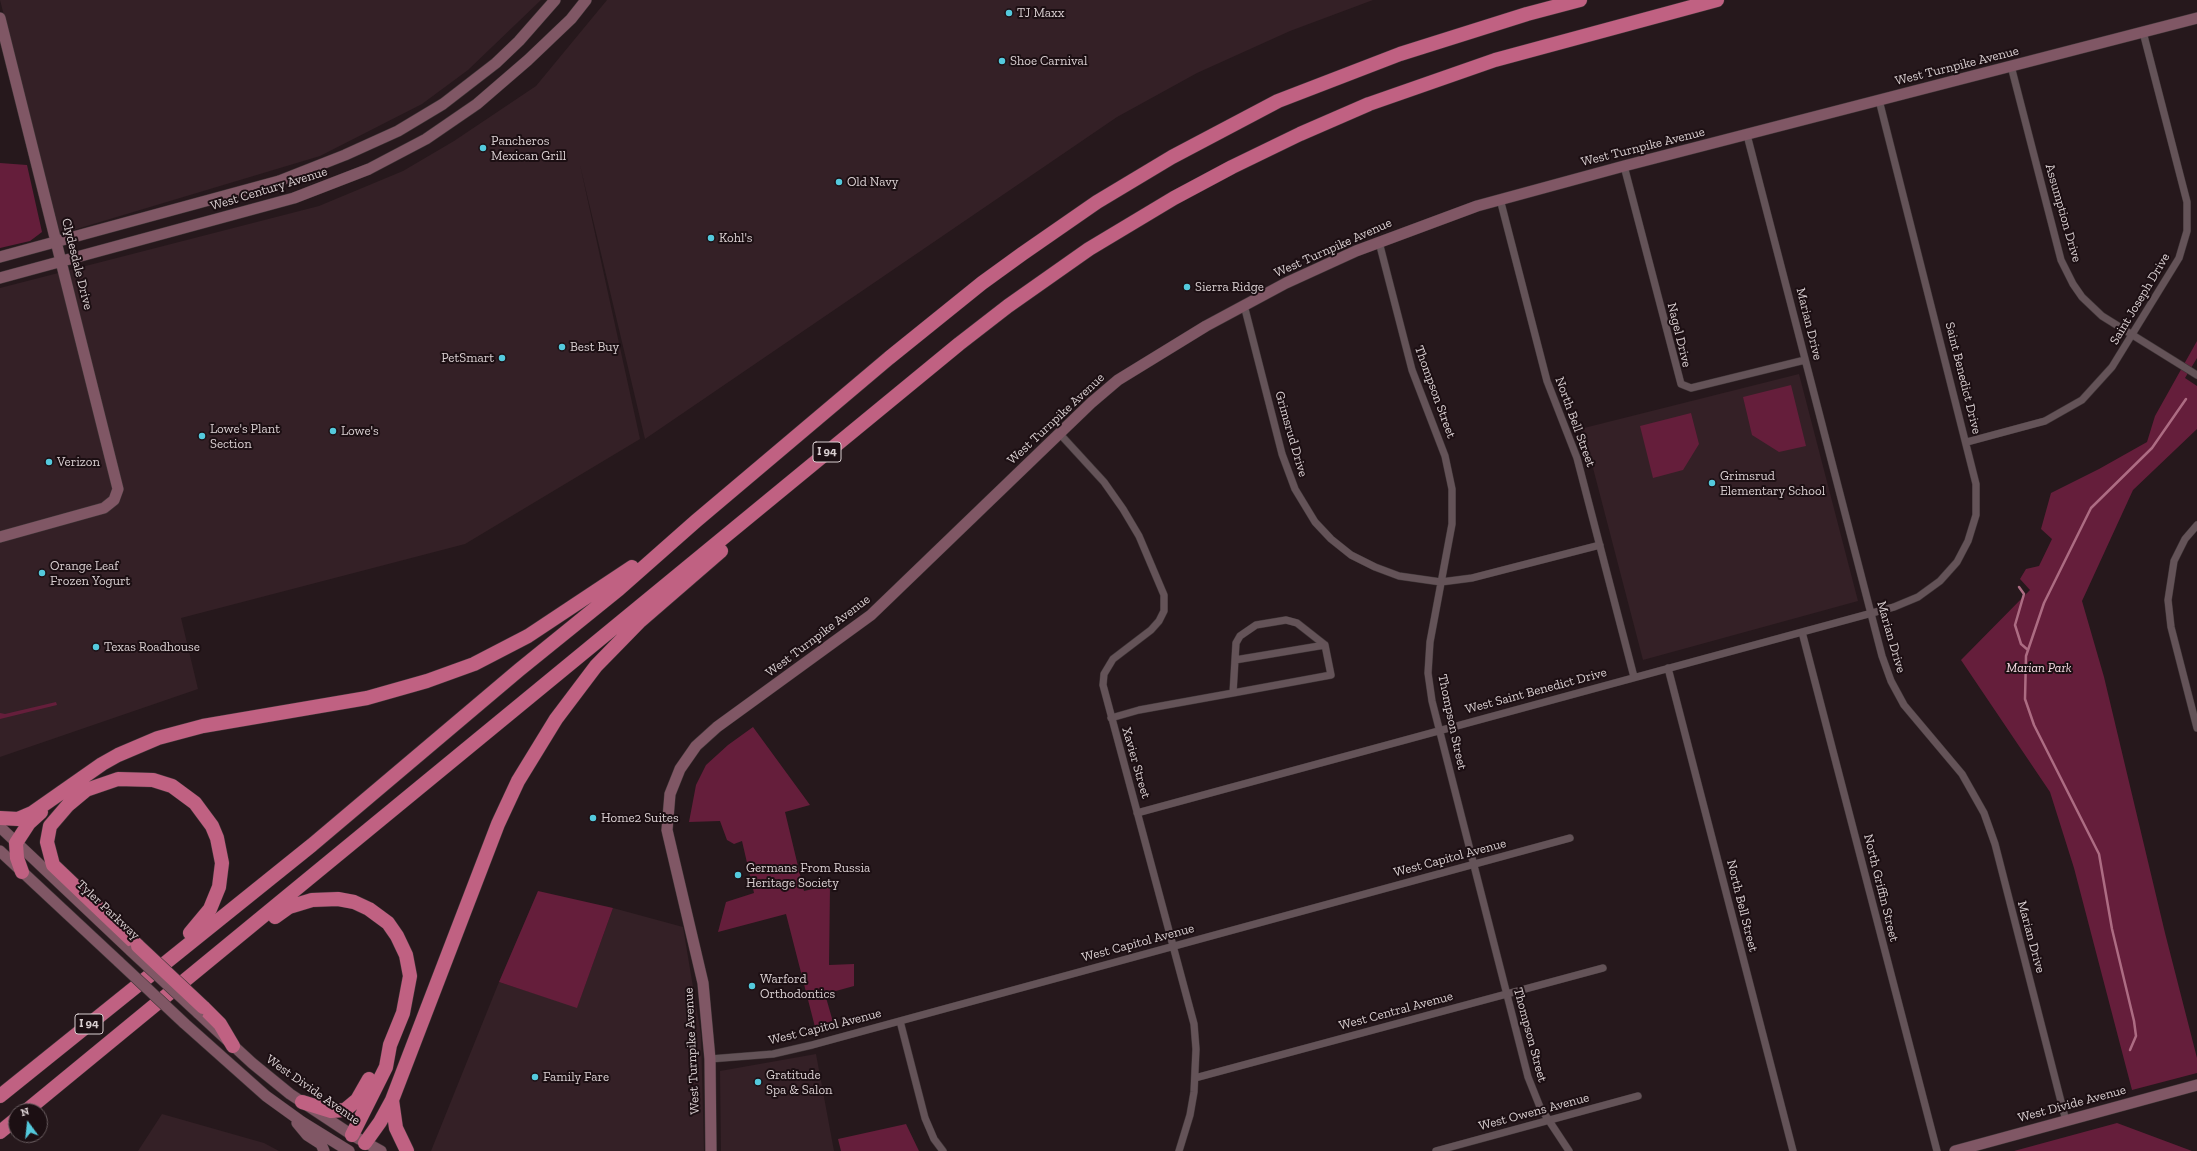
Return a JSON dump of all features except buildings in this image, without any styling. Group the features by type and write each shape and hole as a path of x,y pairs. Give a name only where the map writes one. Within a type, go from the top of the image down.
{"highway":[{"name":"I 94","path":"0,1096 312,845 519,670 619,589 696,521 982,283 1097,202 1172,157 1278,101 1330,80 1408,52 1527,14 1580,0"},
{"name":"I 94","path":"36,1103 942,358 1004,309 1105,239 1204,181 1300,134 1369,104 1462,71 1548,45 1717,0"},
{"path":"363,1147 380,1122 392,1100 503,813 536,750 570,699 596,666 639,622 829,459 942,358"},
{"path":"0,818 18,819 32,813 118,755 158,738 203,726 367,698 427,681 474,664 528,636 631,568 696,521"},
{"path":"151,974 164,955 197,928 210,909 219,887 222,863 220,850 217,838 207,818 195,803 180,791 153,780 118,779 86,790 61,811 50,826 47,846 53,865 135,948 200,1010 220,1024 233,1046"},
{"path":"22,872 17,858 16,843 29,823 61,792"},
{"path":"48,1094 102,1058 277,915 296,904 320,899 346,900 369,909 388,923 402,946 409,966 410,987 403,1013 390,1045 386,1067 352,1135"},
{"path":"302,1102 331,1111 346,1110 352,1106 363,1092 378,1059 390,1045"},
{"path":"392,1100 396,1128 407,1151"},
{"path":"0,1132 8,1126"}],"street":[{"name":"West Century Avenue","path":"0,257 279,181 345,155 398,131 447,100 496,63 519,41 554,0"},
{"name":"West Century Avenue","path":"0,278 294,198 384,162 451,123 500,86 571,19 586,0"},
{"name":"Clydesdale Drive","path":"0,18 118,485 118,493 114,500 100,509 0,537"},
{"name":"West Turnpike Avenue","path":"711,1151 710,1058 700,964 670,850 667,830 670,794 680,770 696,746 717,726 871,615 1095,399 1133,370 1244,305 1307,273 1427,223 1500,199 2197,18"},
{"name":"Saint Joseph Drive","path":"1967,442 2031,426 2071,408 2088,395 2103,379 2133,336 2179,258 2184,245 2188,217 2183,186 2143,32"},
{"name":"Assumption Drive","path":"2011,66 2062,260 2067,272 2082,297 2092,308 2133,336 2197,375"},
{"name":"Saint Benedict Drive","path":"1871,613 1906,603 1930,589 1950,571 1963,552 1972,529 1978,499 1974,469 1879,100"},
{"name":"Marian Drive","path":"1748,135 1886,669 1897,693 1910,714 1962,774 1984,813 1995,844 2066,1121"},
{"name":"Nagel Drive","path":"1624,166 1681,384 1691,388 1805,360"},
{"name":"North Bell Street","path":"1500,199 1546,377 1574,448 1634,677"},
{"name":"Thompson Street","path":"1379,242 1412,370 1441,445 1450,477 1452,524 1430,642 1428,673 1439,730 1531,1086 1548,1120 1569,1151"},
{"name":"Grimsrud Drive","path":"1244,305 1286,466 1295,489 1308,512 1331,539 1362,562 1399,576 1441,582 1472,578 1600,545"},
{"name":"Xavier Street","path":"1059,433 1104,482 1123,508 1139,536 1164,595 1164,611 1159,622 1151,630 1118,654 1106,669 1103,686 1174,945 1194,1024 1195,1078 1190,1115 1180,1151"},
{"path":"2197,525 2185,539 2174,561 2168,600 2171,627 2197,728"},
{"name":"West Saint Benedict Drive","path":"1137,813 1871,613"},
{"path":"1111,718 1139,710 1233,693 1331,675 1325,645 1297,623 1286,620 1256,625 1240,636 1236,643 1233,693"},
{"name":"North Griffin Street","path":"1802,632 1937,1151"},
{"path":"1235,660 1325,645"},
{"name":"North Bell Street","path":"1668,668 1793,1151"},
{"name":"Tyler Parkway","path":"0,827 16,843 135,948"},
{"name":"West Capitol Avenue","path":"710,1058 773,1054 900,1021 1570,838"},
{"path":"0,851 233,1068 289,1113 344,1150 352,1135"},
{"name":"West Central Avenue","path":"1195,1078 1603,968"},
{"path":"900,1021 925,1118 934,1139 943,1151"},
{"name":"West Divide Avenue","path":"233,1046 269,1078 352,1135 363,1147 381,1151"},
{"name":"West Divide Avenue","path":"1955,1151 2197,1085"},
{"name":"West Owens Avenue","path":"1436,1151 1638,1096"},
{"path":"289,1113 307,1135 320,1144 324,1151"}],"shaded area":[{"path":"0,0 541,0 468,70 422,104 320,156 60,234"},
{"path":"607,0 1373,0 1290,31 1197,73 1117,117 645,439 580,165 640,439 465,544 181,618 198,689 0,757 0,288 319,206 403,171 454,141 536,86"},
{"name":"Grimsrud Elementary School","path":"1799,374 1858,601 1643,660 1587,445 1580,429"},
{"path":"613,908 683,927 701,1035 704,1151 431,1151 499,982 577,1007"},
{"path":"816,1054 834,1151 721,1151 720,1071"},
{"path":"162,1114 264,1143 279,1151 138,1151"}],"green space":[{"path":"0,163 27,165 42,232 30,241 0,248"},
{"name":"Marian Park","path":"2197,341 2197,358 2185,378 2197,386 2197,429 2133,490 2082,601 2104,677 2165,933 2197,1058 2197,1073 2132,1090 2074,868 2050,792 1961,660 2030,590 2020,579 2026,569 2039,566 2052,539 2041,529 2051,493 2099,469 2147,442 2155,416"},
{"path":"1791,385 1806,446 1779,452 1752,435 1743,397"},
{"path":"1691,413 1699,444 1683,470 1653,478 1640,426"},
{"path":"56,702 57,705 0,719 0,713 5,714"},
{"path":"753,727 810,805 785,812 804,891 830,885 829,965 854,964 854,986 825,994 833,1022 815,1027 786,914 718,932 726,902 754,893 742,841 734,844 727,840 720,821 689,822 696,785 706,765 728,745"},
{"path":"538,891 613,908 577,1008 499,982"},
{"path":"2117,1123 2192,1151 2014,1151"},
{"path":"906,1124 919,1151 841,1151 838,1139"}],"waterway":[{"path":"2130,1050 2136,1036 2134,1021 2112,929 2099,854 2034,725 2025,699 2026,656 2044,603 2091,508 2152,448 2186,399"},
{"path":"2019,587 2024,594 2015,625 2021,644 2028,650"}],"place":[{"name":"TJ Maxx","path":"1009,13"},
{"name":"Shoe Carnival","path":"1002,61"},
{"name":"Pancheros Mexican Grill","path":"483,148"},
{"name":"Old Navy","path":"839,182"},
{"name":"Kohl's","path":"711,238"},
{"name":"Sierra Ridge","path":"1187,287"},
{"name":"Best Buy","path":"562,347"},
{"name":"PetSmart","path":"502,358"},
{"name":"Lowe's","path":"333,431"},
{"name":"Lowe's Plant Section","path":"202,436"},
{"name":"Verizon","path":"49,462"},
{"name":"Grimsrud Elementary School","path":"1712,483"},
{"name":"Orange Leaf Frozen Yogurt","path":"42,573"},
{"name":"Texas Roadhouse","path":"96,647"},
{"name":"Home2 Suites","path":"593,818"},
{"name":"Germans From Russia Heritage Society","path":"738,875"},
{"name":"Warford Orthodontics","path":"752,986"},
{"name":"Family Fare","path":"535,1077"},
{"name":"Gratitude Spa & Salon","path":"758,1082"}]}
